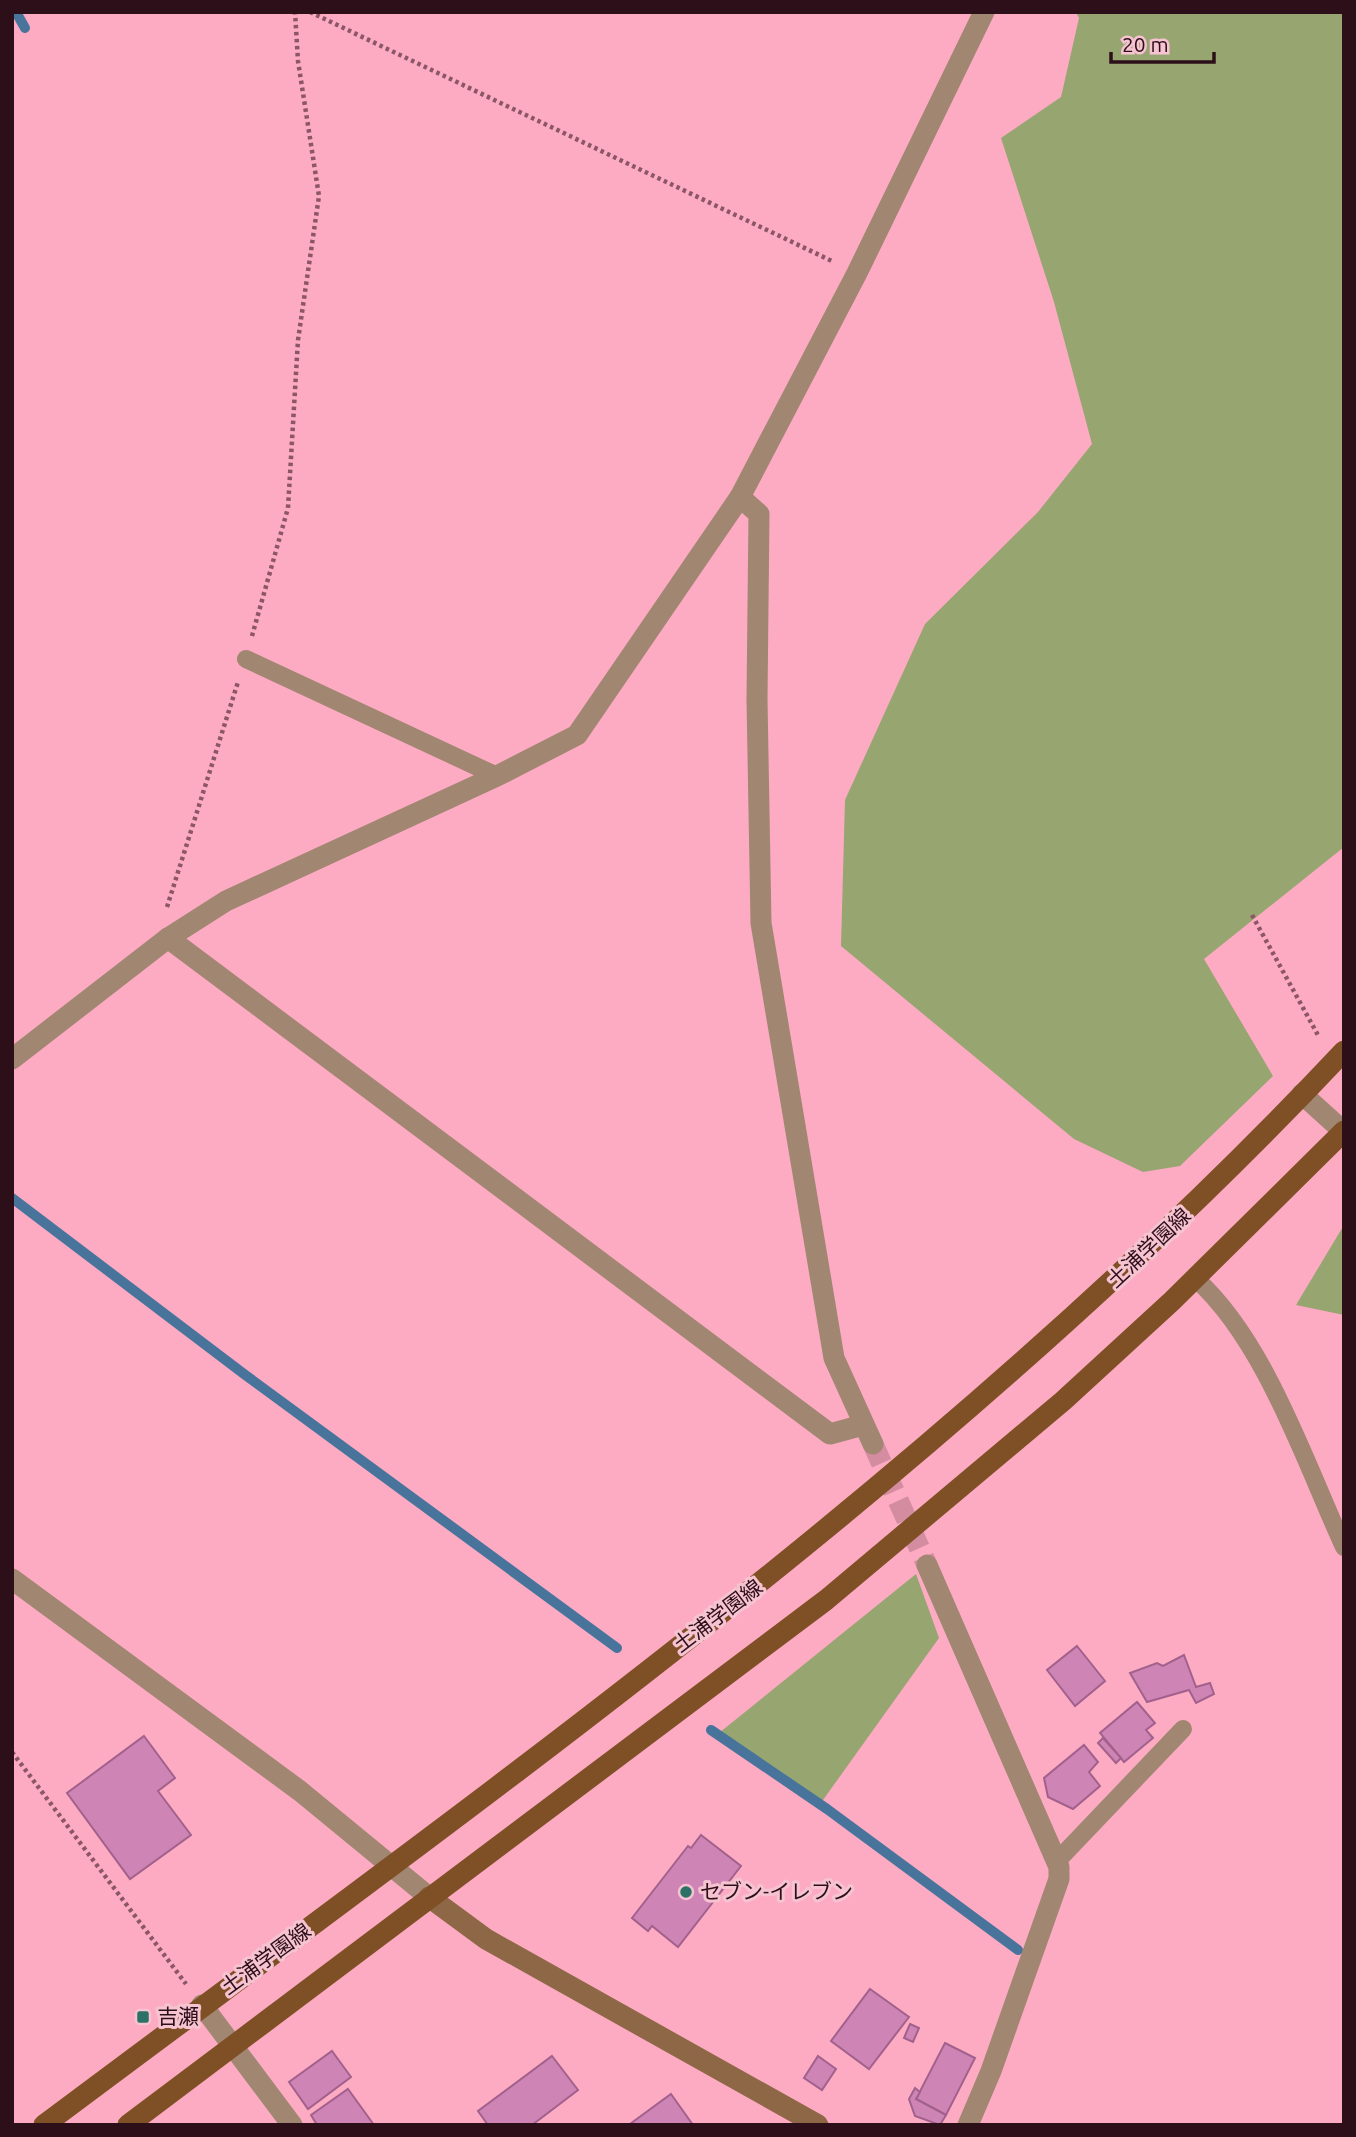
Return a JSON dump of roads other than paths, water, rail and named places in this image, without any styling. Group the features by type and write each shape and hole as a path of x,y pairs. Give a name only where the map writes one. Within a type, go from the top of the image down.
{"main road":[{"name":"土浦学園線","path":"44,2125 392,1865 784,1565 1032,1354 1153,1246 1339,1056"},
{"path":"128,2125 826,1600 1063,1401 1196,1279 1344,1132"}],"street":[{"path":"12,1059 168,938 226,901 497,776 577,735 740,498 856,273 985,12"},
{"path":"168,938 830,1434 868,1435 834,1358 761,923 759,514 740,498"},
{"path":"1302,1094 1344,1132"},
{"path":"927,1565 1058,1860 1059,1879 1000,2048 968,2125"},
{"path":"12,1579 299,1791 429,1897 486,1939 818,2125"},
{"path":"202,2005 292,2125"}],"lane":[{"path":"246,659 497,776"},
{"path":"1196,1279 1214,1295 1257,1355 1344,1547"},
{"path":"1058,1860 1183,1729"}],"waterway":[{"path":"16,12 25,28"},
{"path":"12,1198 244,1374 617,1648"},
{"path":"711,1730 827,1809 1018,1950"}],"tunnel":[{"path":"873,1444 927,1565"}],"place":[{"name":"セブン-イレブン","path":"686,1892"},
{"name":"吉瀬","path":"143,2017"}]}
